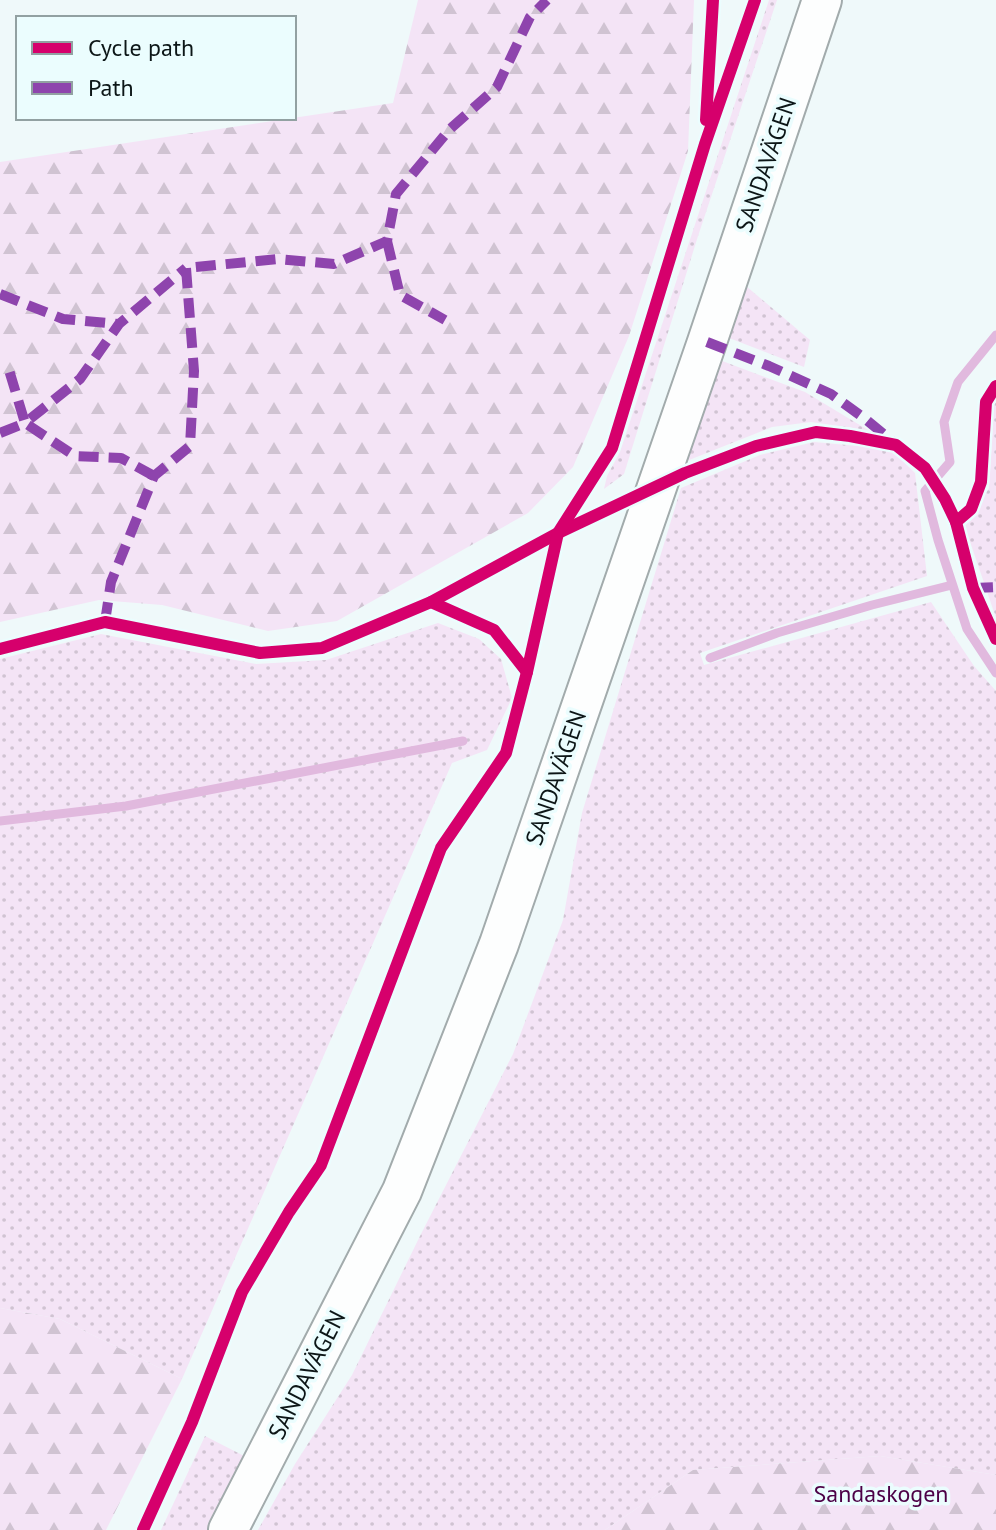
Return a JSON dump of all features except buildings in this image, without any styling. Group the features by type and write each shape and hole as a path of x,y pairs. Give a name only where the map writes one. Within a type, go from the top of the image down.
{"street":[{"name":"SANDAVÄGEN","path":"228,1530 402,1191 499,944 822,0"}],"green space":[{"path":"418,0 694,0 688,151 629,336 573,467 528,513 337,621 268,631 162,605 99,600 0,622 0,162 296,120 296,118 393,103"},
{"path":"769,0 777,0 698,236 624,474 604,489 607,476 620,452"},
{"path":"746,286 810,340 804,367 729,338"},
{"path":"717,359 805,392 868,430 811,422 772,427 684,462"},
{"path":"996,402 996,618 964,524 989,488"},
{"path":"814,442 890,449 915,473 927,576 700,653 704,665 931,602 974,666 996,691 996,1475 880,1456 693,1470 605,1530 258,1530 295,1464 352,1375 513,1054 563,920 582,813 681,488 760,455"},
{"path":"438,623 479,639 501,659 512,698 487,750 452,763 182,1379 60,1319 0,1308 0,659 101,634 256,664 326,660"},
{"path":"0,1308 60,1319 182,1379 106,1530 0,1530"},
{"path":"205,1436 246,1457 209,1530 161,1530"},
{"name":"Sandaskogen","path":"880,1456 996,1475 996,1530 605,1530 693,1470"}],"waterway":[{"path":"996,335 958,382 944,422 950,462 925,491 967,629 996,673"},
{"path":"710,658 777,633 952,585"},
{"path":"0,821 126,806 463,741"}],"marked path":[{"path":"105,622 111,582 154,476 190,446 194,371 186,268 278,259 334,264 387,241 396,194 449,130 497,87 530,17 547,0"},
{"path":"387,241 400,295 445,320"},
{"path":"154,476 121,458 75,456 25,423 80,379 119,324 186,268"},
{"path":"0,294 63,319 119,324"},
{"path":"707,342 831,394 892,441"},
{"path":"0,433 25,423 9,370"},
{"path":"973,588 996,587"}],"cycle path":[{"path":"706,120 713,0"},
{"path":"143,1530 192,1422 242,1292 321,1165 441,848 506,753 558,533 612,448 705,144 755,0"},
{"path":"956,522 971,509 981,482 986,402 996,386"},
{"path":"0,649 105,622 260,653 322,648 431,602 558,533 685,473 756,446 816,432 896,445 925,468 956,522 973,588 996,639"},
{"path":"431,602 494,630 527,672"}]}
